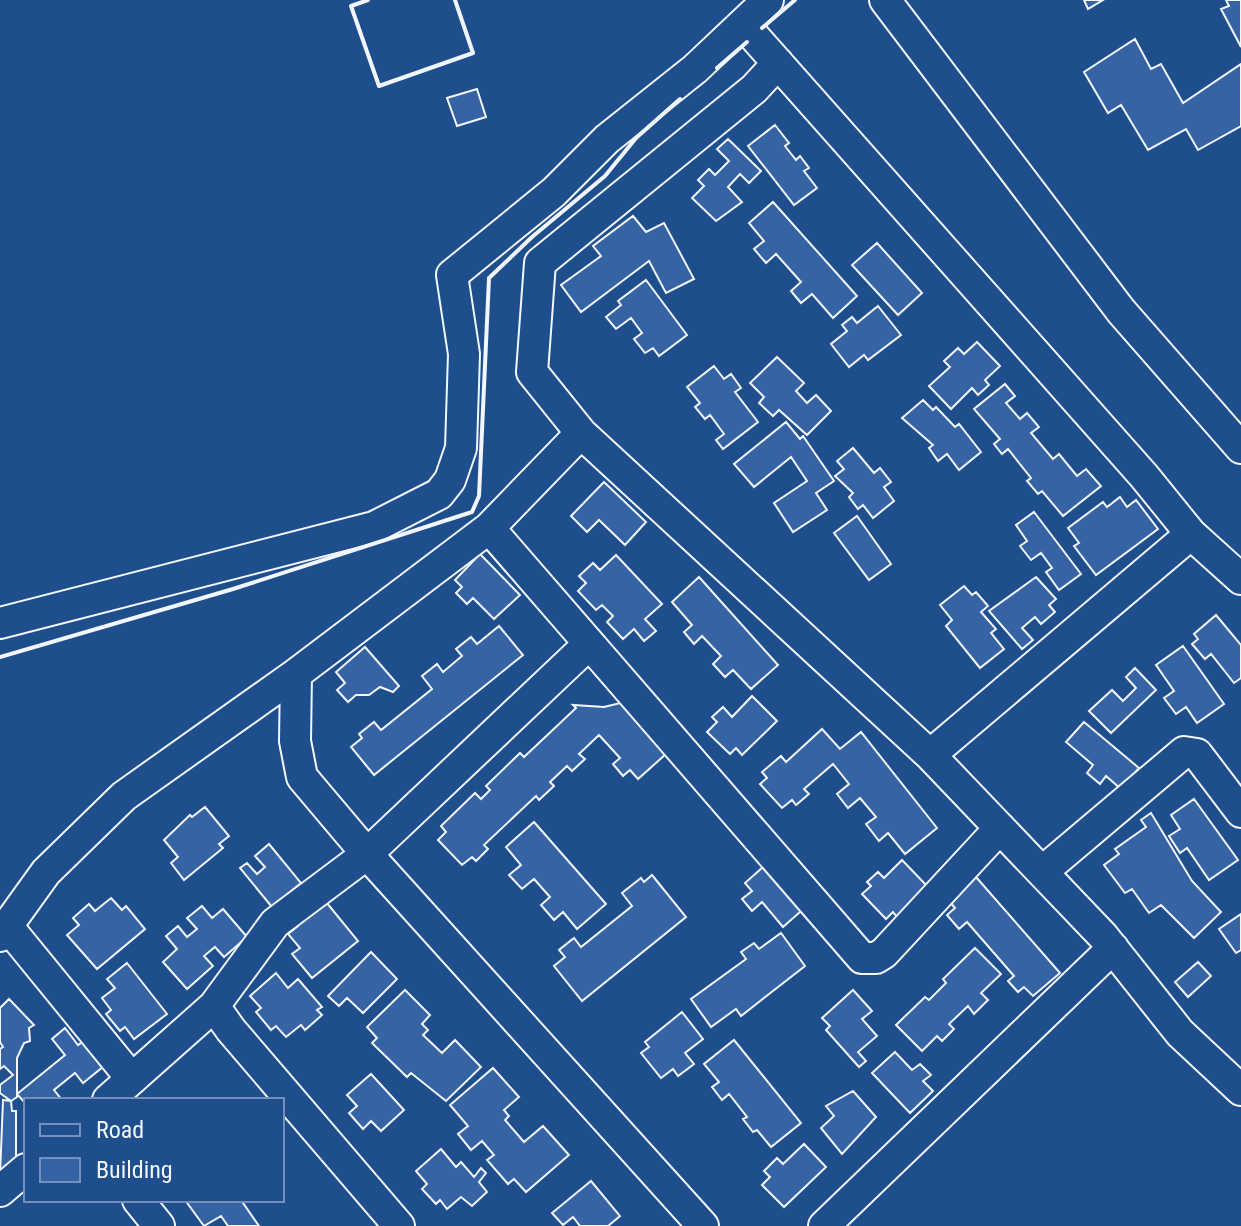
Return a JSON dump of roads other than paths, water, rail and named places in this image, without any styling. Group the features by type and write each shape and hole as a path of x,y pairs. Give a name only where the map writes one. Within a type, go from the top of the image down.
{"street":[{"path":"0,623 374,527 439,494 450,480 461,448 464,354 452,275 744,25 768,0"},
{"path":"885,0 1121,311 1241,448"},
{"path":"744,25 1134,464 1191,534 1241,579"},
{"path":"778,63 754,89 540,263 532,372 581,433 930,755 1113,948 1180,1033 1241,1090"},
{"path":"132,1079 4,932 46,872 124,796 296,674 489,528 581,433"},
{"path":"489,528 862,958 876,958 884,953 1000,828"},
{"path":"930,755 1191,534"},
{"path":"110,1098 214,1006 275,923 367,854 589,644"},
{"path":"296,674 295,741 302,777 367,854 703,1226"},
{"path":"1042,872 1184,752 1197,754 1241,812"},
{"path":"824,1226 1113,948"},
{"path":"214,1006 399,1226"},
{"path":"0,1191 24,1171"},
{"path":"140,1202 159,1226"}]}
